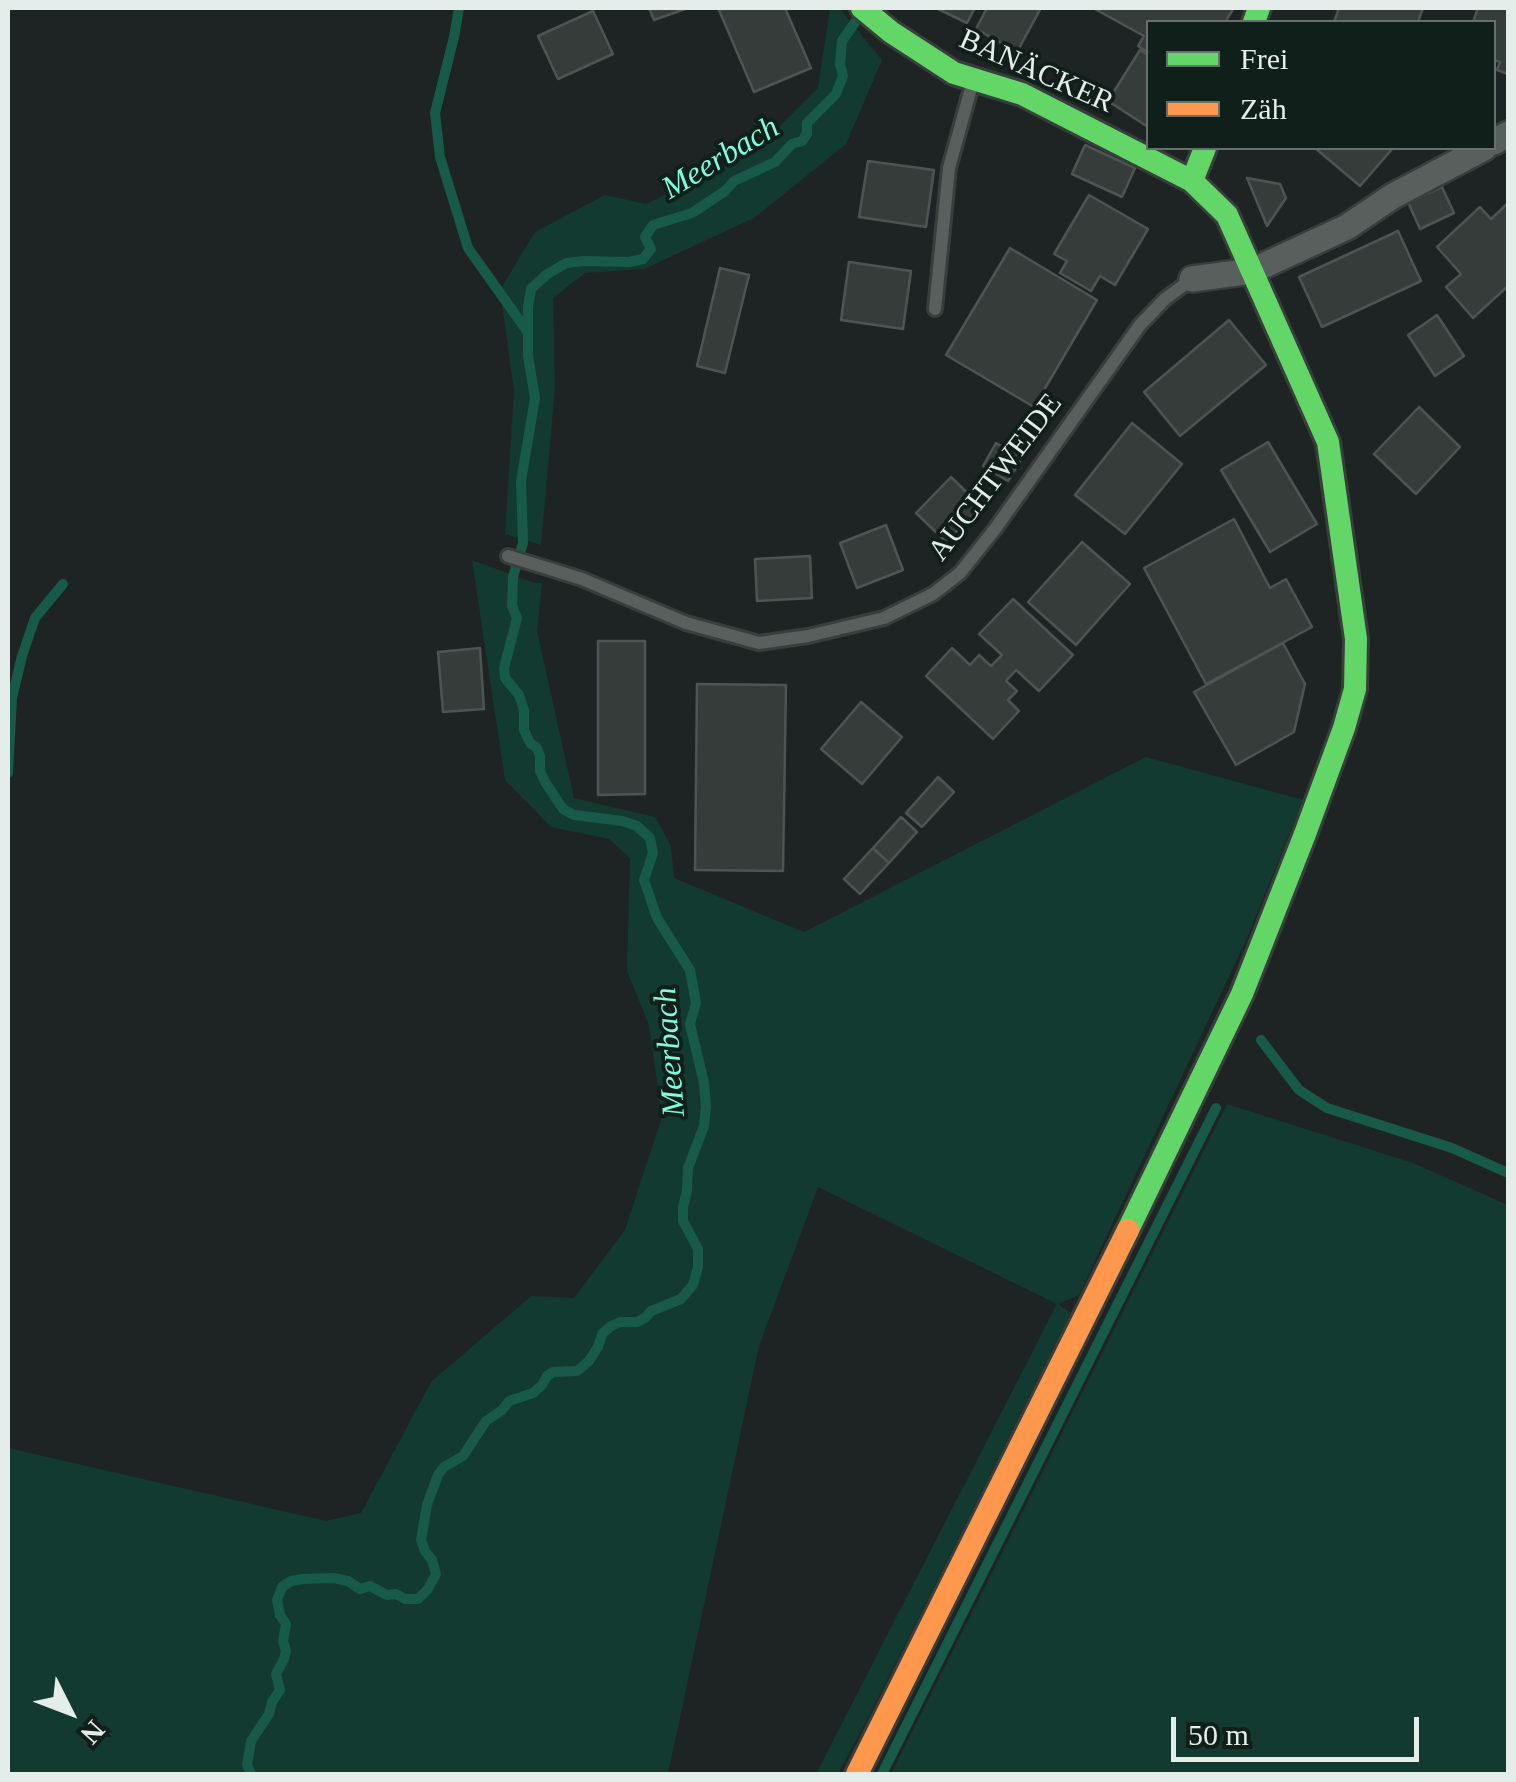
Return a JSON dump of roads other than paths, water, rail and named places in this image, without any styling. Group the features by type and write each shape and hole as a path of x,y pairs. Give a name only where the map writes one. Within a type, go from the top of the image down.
{"street":[{"name":"BANÄCKER","path":"858,1774 1242,994 1344,728 1355,689 1356,639 1328,442 1227,215 1192,181 1022,94 954,72 862,8"},
{"path":"1192,181 1204,150"},
{"path":"1192,279 1252,271 1347,227 1393,196 1480,150"}],"lane":[{"path":"935,309 949,168 974,79"},
{"name":"AUCHTWEIDE","path":"508,556 582,579 686,623 759,644 884,618 933,594 960,574 1140,325 1192,279"}],"waterway":[{"path":"459,8 435,113 440,157 468,248 527,331"},
{"name":"Meerbach","path":"251,1774 247,1765 251,1741 280,1690 276,1674 286,1651 286,1624 277,1600 282,1587 302,1579 334,1578 360,1589 370,1586 387,1595 418,1599 436,1574 421,1540 427,1505 444,1467 463,1456 486,1421 509,1401 533,1393 553,1372 577,1371 589,1361 602,1334 611,1326 637,1322 651,1311 681,1299 693,1285 698,1249 683,1221 683,1207 688,1168 704,1126 704,1083 690,1024 696,1003 690,970 657,918 644,880 653,853 650,838 637,826 574,815 563,809 545,782 537,748 524,730 519,695 505,678 517,618 512,606 513,577 523,543 521,481 535,398 528,356 528,307 531,289 566,263 643,259 651,249 645,237 653,225 692,213 734,181 775,162 792,144 802,141 807,123 836,94 843,76 842,41 861,14"},
{"path":"8,773 12,698 22,656 35,618 63,584"},
{"path":"1261,1040 1299,1090 1327,1108 1452,1148 1508,1173"},
{"path":"882,1774 1216,1108"}]}
